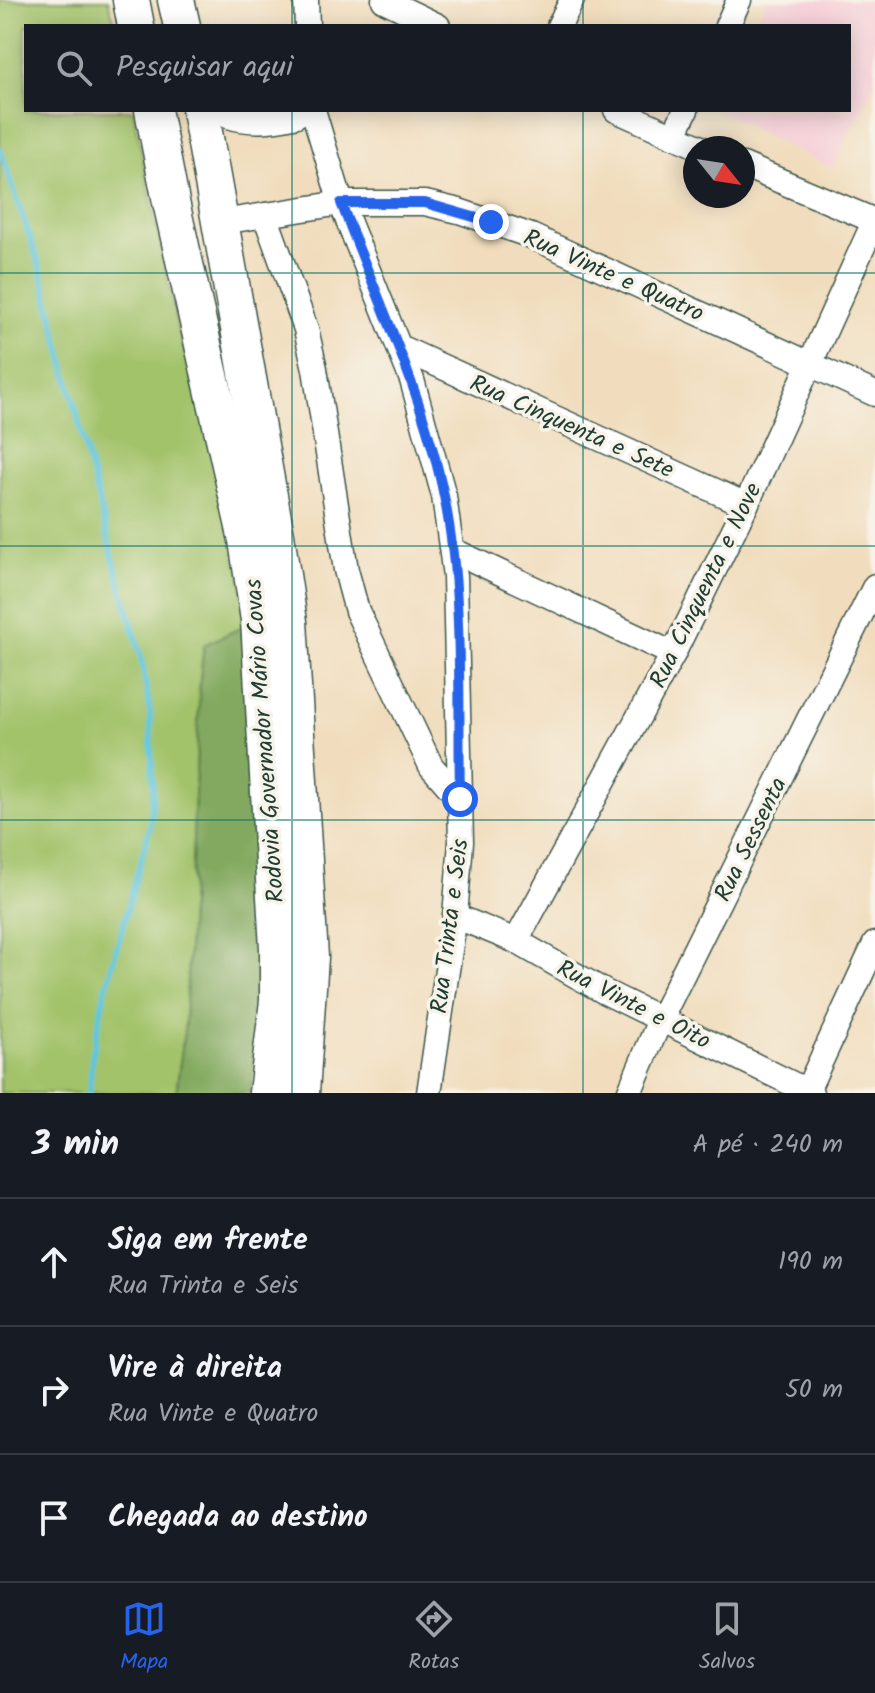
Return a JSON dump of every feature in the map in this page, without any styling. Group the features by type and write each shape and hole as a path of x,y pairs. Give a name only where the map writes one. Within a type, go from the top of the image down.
{"highway":[{"path":"131,0 136,24"},
{"path":"176,0 182,24"},
{"name":"Rodovia Governador Mário Covas","path":"153,112 247,540 259,620 278,948 278,1001 267,1093"},
{"name":"Rodovia Governador Mário Covas","path":"200,112 222,222 289,622 310,957 301,1093"},
{"path":"236,112 268,115 283,112"},
{"path":"171,202 191,214 222,222"}],"street":[{"path":"306,0 307,24"},
{"path":"560,24 572,0"},
{"path":"728,24 739,0"},
{"path":"389,1 434,24"},
{"name":"Rua Trinta e Seis","path":"314,112 341,203 399,347 434,456 452,550 461,842 455,916 429,1093"},
{"path":"620,112 683,140"},
{"path":"673,136 685,112"},
{"path":"755,170 875,220"},
{"name":"Rua Vinte e Quatro","path":"222,222 341,203 425,203 531,236 875,394"},
{"path":"265,215 306,329 346,570 357,611 431,766 460,799"},
{"name":"Rua Cinquenta e Nove","path":"516,941 673,654 746,505 875,220"},
{"name":"Rua Cinquenta e Sete","path":"399,347 746,505"},
{"path":"452,550 673,654"},
{"name":"Rua Sessenta","path":"629,1093 660,1020 875,586"},
{"name":"Rua Vinte e Oito","path":"455,916 516,941 605,992 808,1092"},
{"path":"808,1092 871,960"}],"shaded area":[{"path":"767,0 875,0 875,82 832,168 721,112 851,112 851,24 755,24"}],"green space":[{"path":"0,0 108,0 115,24 24,24 24,112 133,112 177,325 237,543 247,625 204,645 185,1024 176,1093 0,1093"},
{"path":"247,625 264,759 260,993 251,1093 176,1093 185,1024 204,645"}],"waterway":[{"path":"0,149 40,267 112,554 141,656 150,711 153,790 150,827 105,991 92,1057 89,1093"}],"route":[{"path":"460,799 455,576 444,496 412,380 341,203 425,203 491,222"}]}
